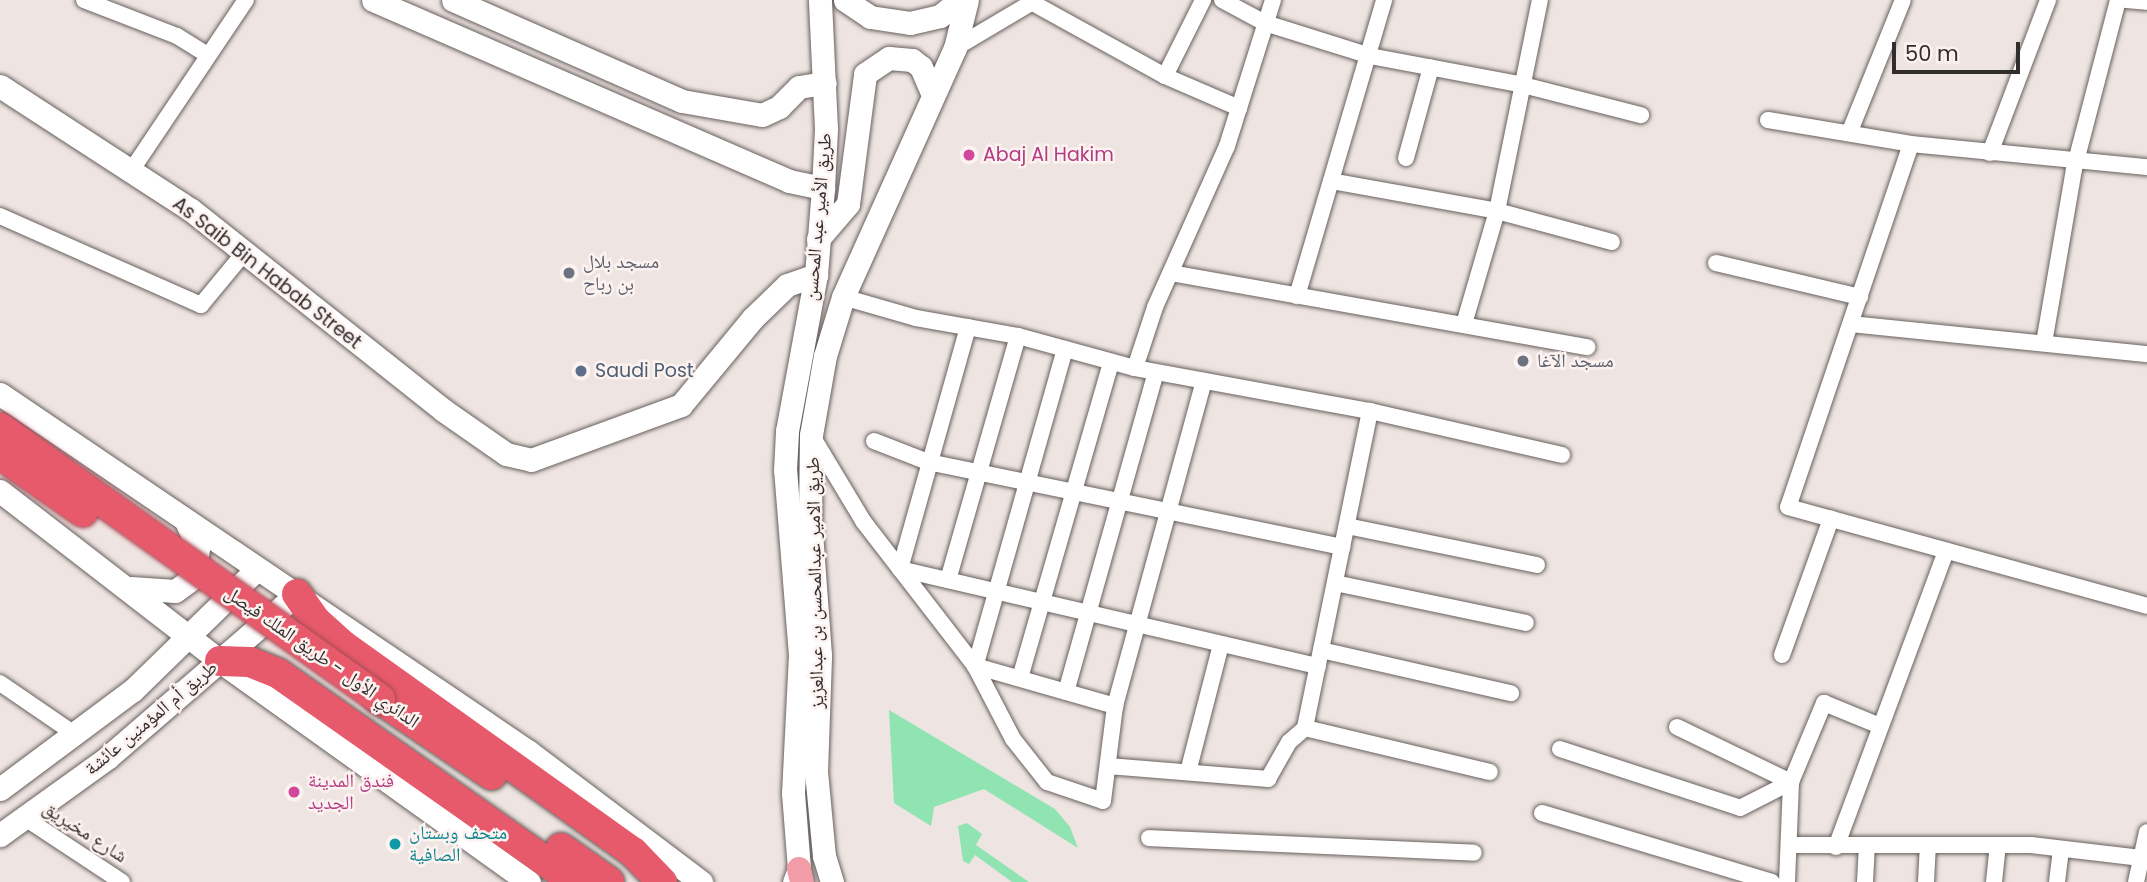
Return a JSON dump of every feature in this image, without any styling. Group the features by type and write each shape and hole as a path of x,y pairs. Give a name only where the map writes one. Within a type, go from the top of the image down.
{"highway":[{"name":"الدائري الأول - طريق الملك فيصل","path":"0,428 380,699 648,882"},
{"name":"الدائري الأول - طريق الملك فيصل","path":"0,454 609,882"},
{"path":"296,594 316,621 344,646 633,852 662,882"},
{"path":"220,661 250,662 279,674 575,882"}],"main road":[{"path":"373,0 789,181 823,188"},
{"path":"453,0 682,101 762,115 779,107 799,87 825,83"},
{"name":"طريق الأمير عبد المحسن","path":"787,431 816,275 823,188 825,83 820,0"},
{"path":"845,0 870,17 911,23 940,16 960,0"},
{"path":"933,95 955,48 967,0"},
{"path":"818,239 848,204 865,74 889,58 912,60 921,67 933,95"},
{"name":"As Saib Bin Habab Street","path":"0,86 191,210 411,387 506,454 531,460 681,405 752,318 787,285 816,275"},
{"name":"طريق الامير عبدالمحسن بن عبدالعزيز","path":"832,882 824,856 816,772 820,655 810,518 811,435 825,356 844,297 933,95"},
{"path":"669,127 682,101"},
{"path":"0,394 529,752 701,882"},
{"name":"طريق الامير عبدالمحسن بن عبدالعزيز","path":"787,431 787,518 800,656 793,793 798,878"},
{"path":"0,491 131,589 220,661 529,882"},
{"path":"131,589 175,591 194,578 198,548 186,521"},
{"name":"طريق أم المؤمنين عائشة","path":"0,789 76,736 133,690 257,569"},
{"name":"طريق أم المؤمنين عائشة","path":"0,835 107,758 296,594"}],"street":[{"path":"84,0 177,36 207,55"},
{"path":"131,171 246,0"},
{"path":"1165,76 1203,0"},
{"path":"1222,0 1265,23 1370,56 1523,85 1641,115"},
{"path":"1135,368 1171,273 1227,146 1273,0"},
{"path":"1297,296 1370,56 1384,0"},
{"path":"1464,324 1497,211 1540,0"},
{"path":"1850,131 1903,0"},
{"path":"1990,153 2048,0"},
{"path":"2044,343 2076,163 2118,0"},
{"path":"2126,0 2147,2"},
{"path":"955,48 1033,1 1165,76 1239,108"},
{"path":"1406,158 1431,67"},
{"path":"1768,120 1850,131 1911,144 2076,163 2147,167"},
{"path":"1911,144 1788,507 2147,606"},
{"path":"1331,181 1497,211 1612,242"},
{"path":"0,216 201,305 244,253"},
{"path":"1716,263 1860,297"},
{"path":"1171,273 1587,347"},
{"path":"844,297 968,327 1018,336 1135,368 1370,411 1562,455"},
{"path":"1850,324 2147,354"},
{"path":"900,569 968,327"},
{"path":"948,580 1018,336"},
{"path":"975,666 993,591 1065,349"},
{"path":"1020,678 1111,362"},
{"path":"1066,692 1124,500 1156,372"},
{"path":"811,435 863,521 975,666 1013,739 1048,782 1103,801 1115,706 1204,381"},
{"path":"1108,766 1268,779 1289,742 1305,728 1370,411"},
{"path":"874,441 928,462 1169,509 1342,547"},
{"path":"1782,655 1831,519"},
{"path":"1347,526 1537,565"},
{"path":"1836,846 1946,551"},
{"path":"900,569 1221,644 1320,658 1511,693"},
{"path":"1335,583 1526,623"},
{"path":"1188,772 1221,644"},
{"path":"975,666 1115,706"},
{"path":"0,683 76,736"},
{"path":"1787,882 1791,782 1824,703 1880,726"},
{"path":"1677,727 1791,782"},
{"path":"1305,728 1490,772"},
{"path":"1560,749 1740,808 1791,782"},
{"path":"1542,813 1773,882"},
{"name":"شارع مخيريق","path":"25,818 122,882"},
{"path":"2136,882 2147,832"},
{"path":"1149,838 1474,853"},
{"path":"1789,845 1867,848 1998,845 2141,858"},
{"path":"1994,882 1998,845"},
{"path":"1926,882 1928,846"},
{"path":"1865,882 1867,848"},
{"path":"2057,882 2061,849"}],"green space":[{"path":"889,710 1055,809 1070,827 1078,848 984,789 934,807 931,826 894,803"},
{"path":"967,823 982,834 976,845 1029,882 1012,882 975,855 969,864 963,861 958,826"}],"place":[{"name":"Abaj Al Hakim","path":"969,155"},
{"name":"مسجد بلال بن رباح","path":"569,273"},
{"name":"مسجد الآغا","path":"1523,361"},
{"name":"Saudi Post","path":"581,371"},
{"name":"فندق المدينة الجديد","path":"294,792"},
{"name":"متحف وبستان الصافية","path":"395,844"}]}
